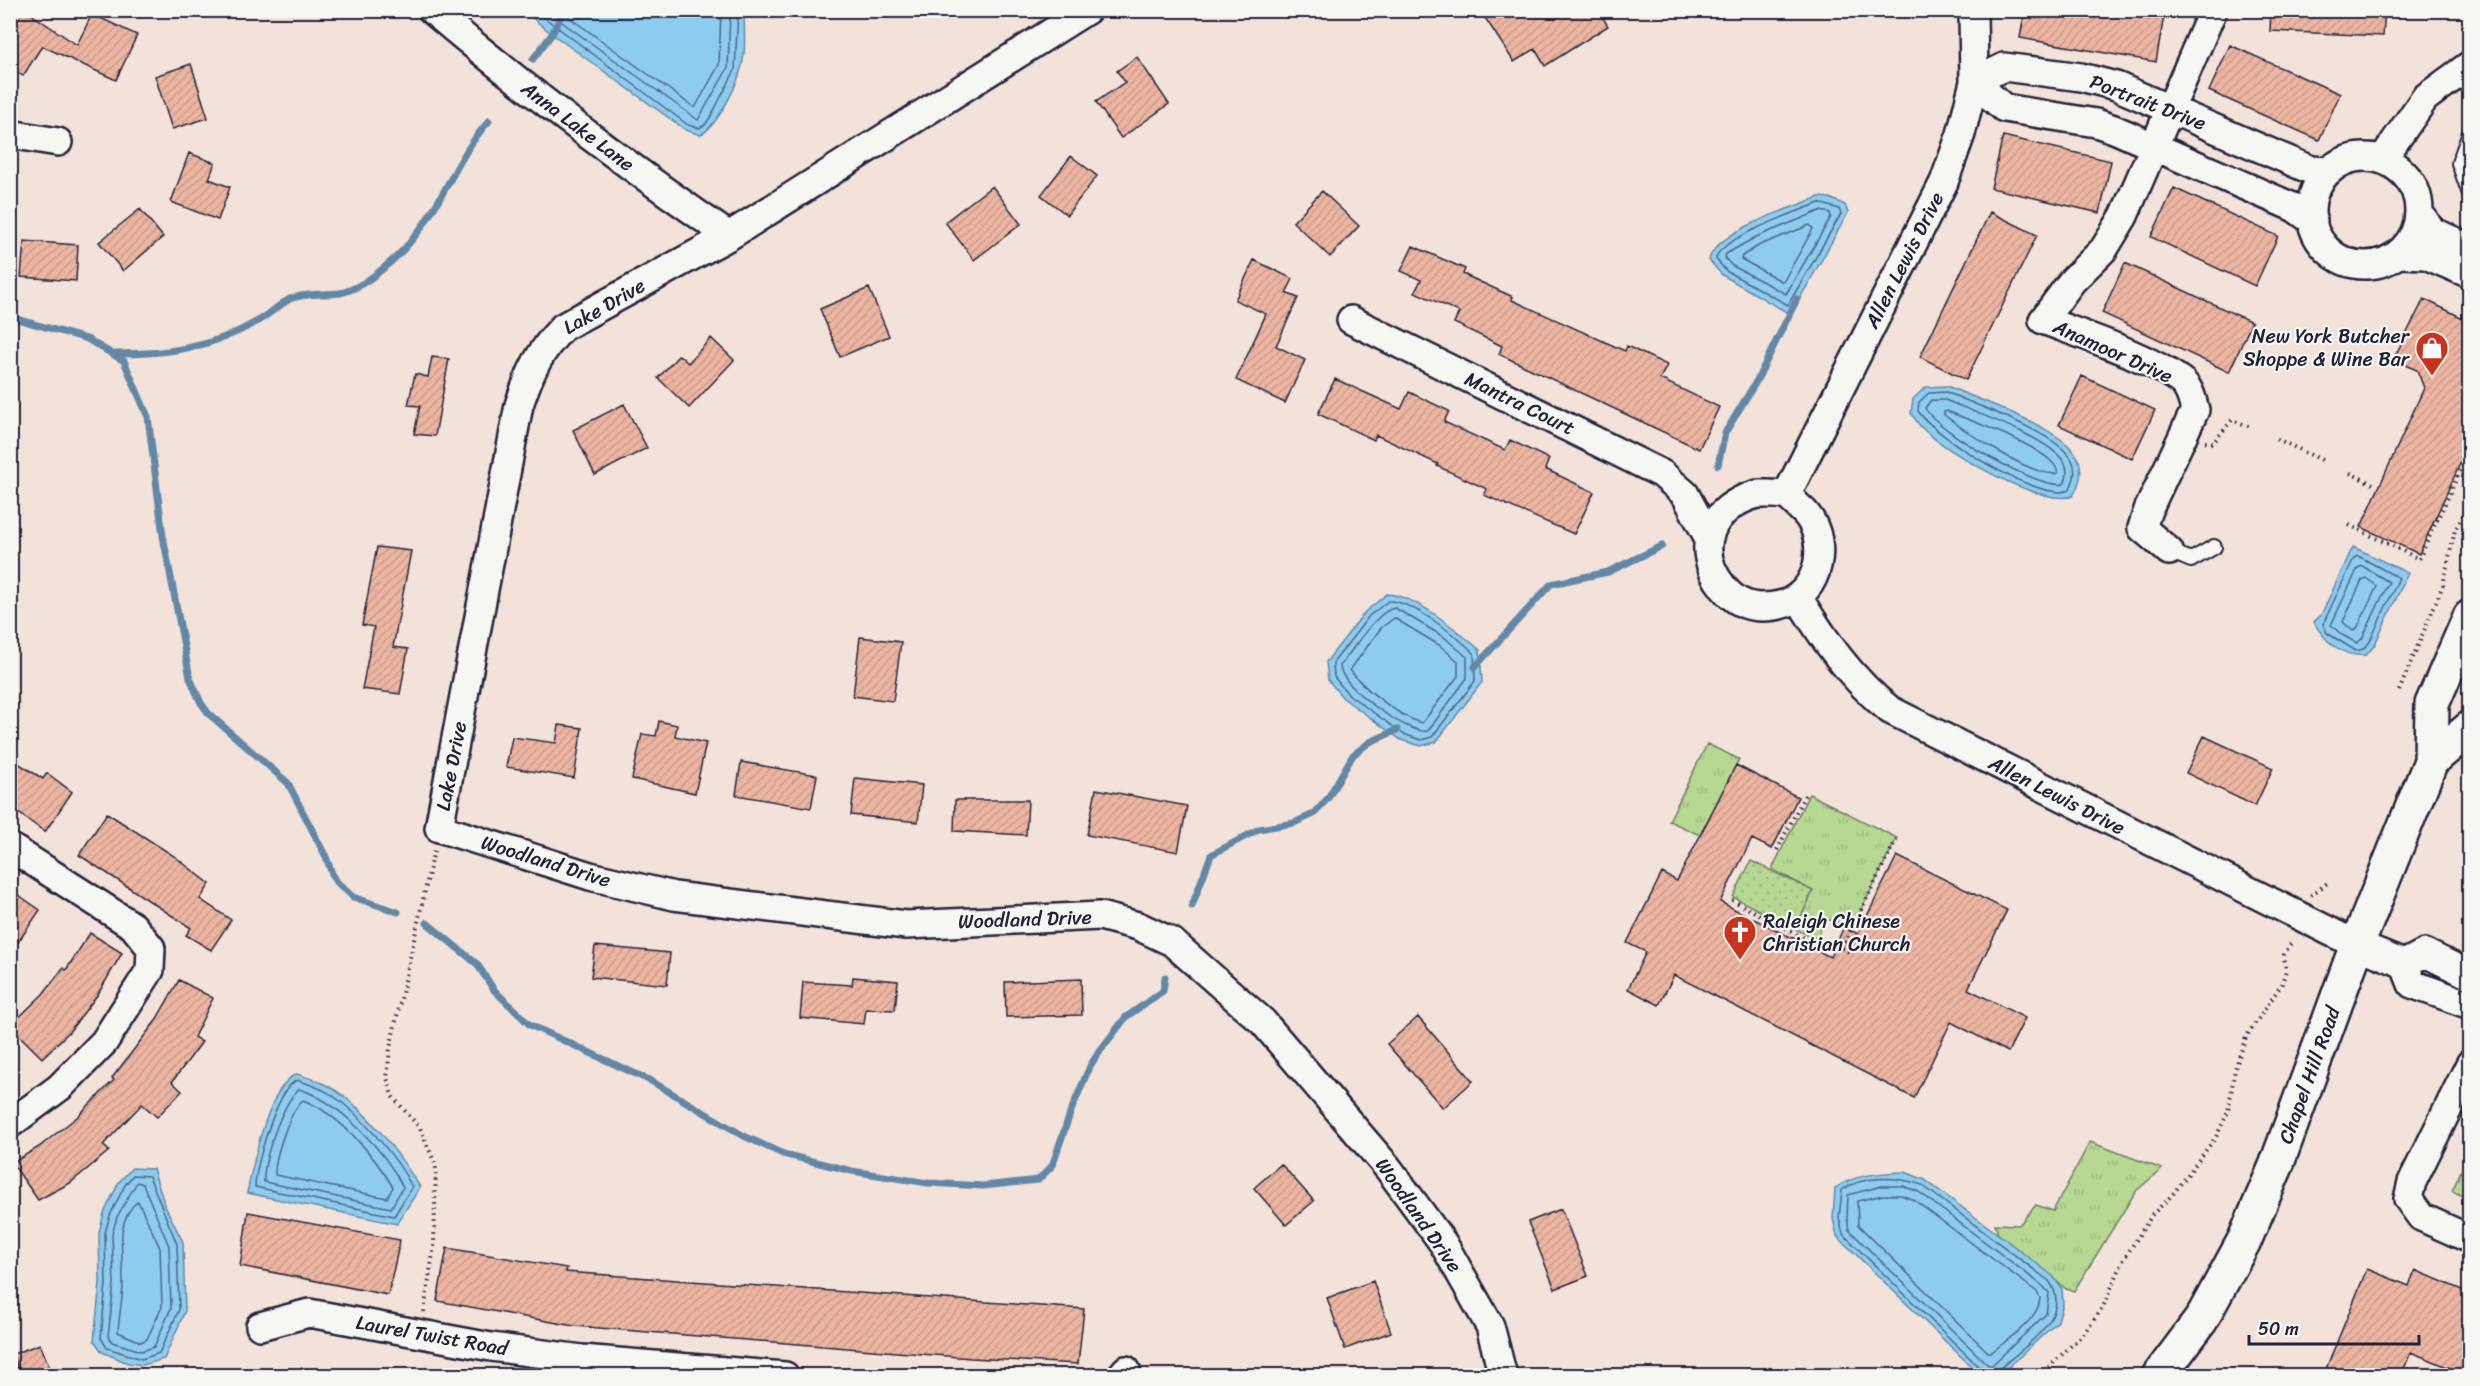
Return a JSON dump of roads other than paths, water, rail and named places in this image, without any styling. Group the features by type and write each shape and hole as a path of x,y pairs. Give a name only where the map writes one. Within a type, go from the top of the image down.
{"main road":[{"name":"Chapel Hill Road","path":"2159,1376 2201,1320 2245,1239 2276,1166 2357,945 2431,760 2432,704 2469,617"},
{"name":"Chapel Hill Road","path":"2431,760 2469,728"}],"street":[{"name":"Anna Lake Lane","path":"432,10 491,60 612,153 729,236"},
{"name":"Lake Drive","path":"439,828 519,405 530,373 543,348 563,327 729,236 1087,10"},
{"name":"Allen Lewis Drive","path":"1786,496 1944,182 1961,134 1974,82 1973,10"},
{"path":"2162,126 2213,10"},
{"path":"2382,160 2426,98 2469,66"},
{"name":"Portrait Drive","path":"2329,171 2311,170 2162,126 2096,123 2004,108 1974,82 2004,67 2070,76 2116,86 2162,126 2295,207 2313,221 2316,235 2332,254 2346,262 2378,265 2400,254 2426,255 2469,274"},
{"name":"Anamoor Drive","path":"2162,126 2124,216 2104,249 2072,281 2043,321 2103,342 2145,362 2182,382 2192,395 2194,410 2142,528 2169,551"},
{"path":"10,134 58,142"},
{"path":"2313,221 2311,212 2316,188 2329,171 2348,160 2368,157 2382,160 2406,175 2416,193 2420,214 2432,231 2469,248"},
{"path":"2400,254 2415,234 2420,214"},
{"name":"Mantra Court","path":"1351,320 1653,470 1685,494 1730,505"},
{"name":"Mantra Court","path":"1685,494 1708,537"},
{"path":"1758,494 1786,496 1807,513 1816,531 1819,559 1813,576 1798,597 1777,607 1754,607 1732,598 1713,574 1707,556 1708,537 1730,505 1758,494"},
{"name":"Allen Lewis Drive","path":"1798,597 1821,634 1852,675 1890,710 2357,945 2404,964"},
{"name":"Woodland Drive","path":"439,828 590,876 674,896 906,925 1100,916 1138,926 1172,942 1263,1022 1388,1168 1443,1243 1490,1326 1503,1376"},
{"path":"10,847 133,926 151,948 150,970 104,1042 60,1087 10,1124"},
{"path":"2469,975 2425,953 2404,964 2412,984 2469,1005"},
{"path":"2469,1064 2412,1182 2408,1199 2421,1217 2469,1239"},
{"name":"Laurel Twist Road","path":"260,1326 309,1313 491,1347 580,1367 785,1376"}],"lane":[{"path":"2469,133 2459,163 2469,194"},
{"path":"2169,551 2191,560 2214,547"}],"water":[{"path":"524,11 744,11 744,57 738,80 724,107 706,131 700,135 686,130 552,34"},
{"path":"1819,197 1830,198 1845,205 1848,213 1795,307 1788,313 1722,275 1709,260 1714,249 1739,230"},
{"path":"1947,386 2018,415 2068,445 2077,456 2081,471 2073,496 2058,497 2017,486 1972,463 1922,428 1911,413 1913,399 1926,387"},
{"path":"2353,547 2408,573 2374,646 2366,655 2350,654 2335,647 2323,636 2314,622 2321,615"},
{"path":"1387,594 1399,596 1424,607 1480,650 1482,682 1436,742 1421,746 1401,740 1343,698 1328,680 1326,662 1365,612"},
{"path":"297,1074 316,1080 335,1090 360,1110 393,1147 420,1187 397,1224 247,1193 263,1127 270,1109 287,1081"},
{"path":"132,1168 153,1169 165,1206 183,1242 185,1311 164,1359 143,1365 128,1363 102,1352 94,1340 100,1283 99,1233 104,1213 119,1182"},
{"path":"1905,1172 1925,1180 1998,1234 2053,1276 2062,1289 2063,1304 2058,1321 2000,1375 1980,1375 1837,1236 1833,1219 1835,1188 1860,1177"}],"waterway":[{"path":"533,59 552,34 564,10"},
{"path":"116,354 153,353 206,344 260,320 290,299 308,295 340,293 361,284 383,269 411,240 428,218 460,162 489,121"},
{"path":"1718,465 1725,433 1757,380 1797,299"},
{"path":"10,317 87,339 124,361 148,417 163,536 190,678 201,703 209,714 288,783 326,857 334,879 353,897 398,912"},
{"path":"1475,667 1551,584 1608,572 1662,546"},
{"path":"1192,906 1211,855 1259,829 1294,823 1314,814 1328,798 1353,755 1370,742 1397,730"},
{"path":"427,923 477,964 494,990 530,1025 651,1081 744,1136 783,1154 852,1171 928,1183 983,1186 1038,1180 1052,1166 1090,1066 1126,1017 1163,991 1165,977"}],"place":[{"name":"New York Butcher Shoppe & Wine Bar","path":"2432,377"},
{"name":"Raleigh Chinese Christian Church","path":"1740,961"}]}
